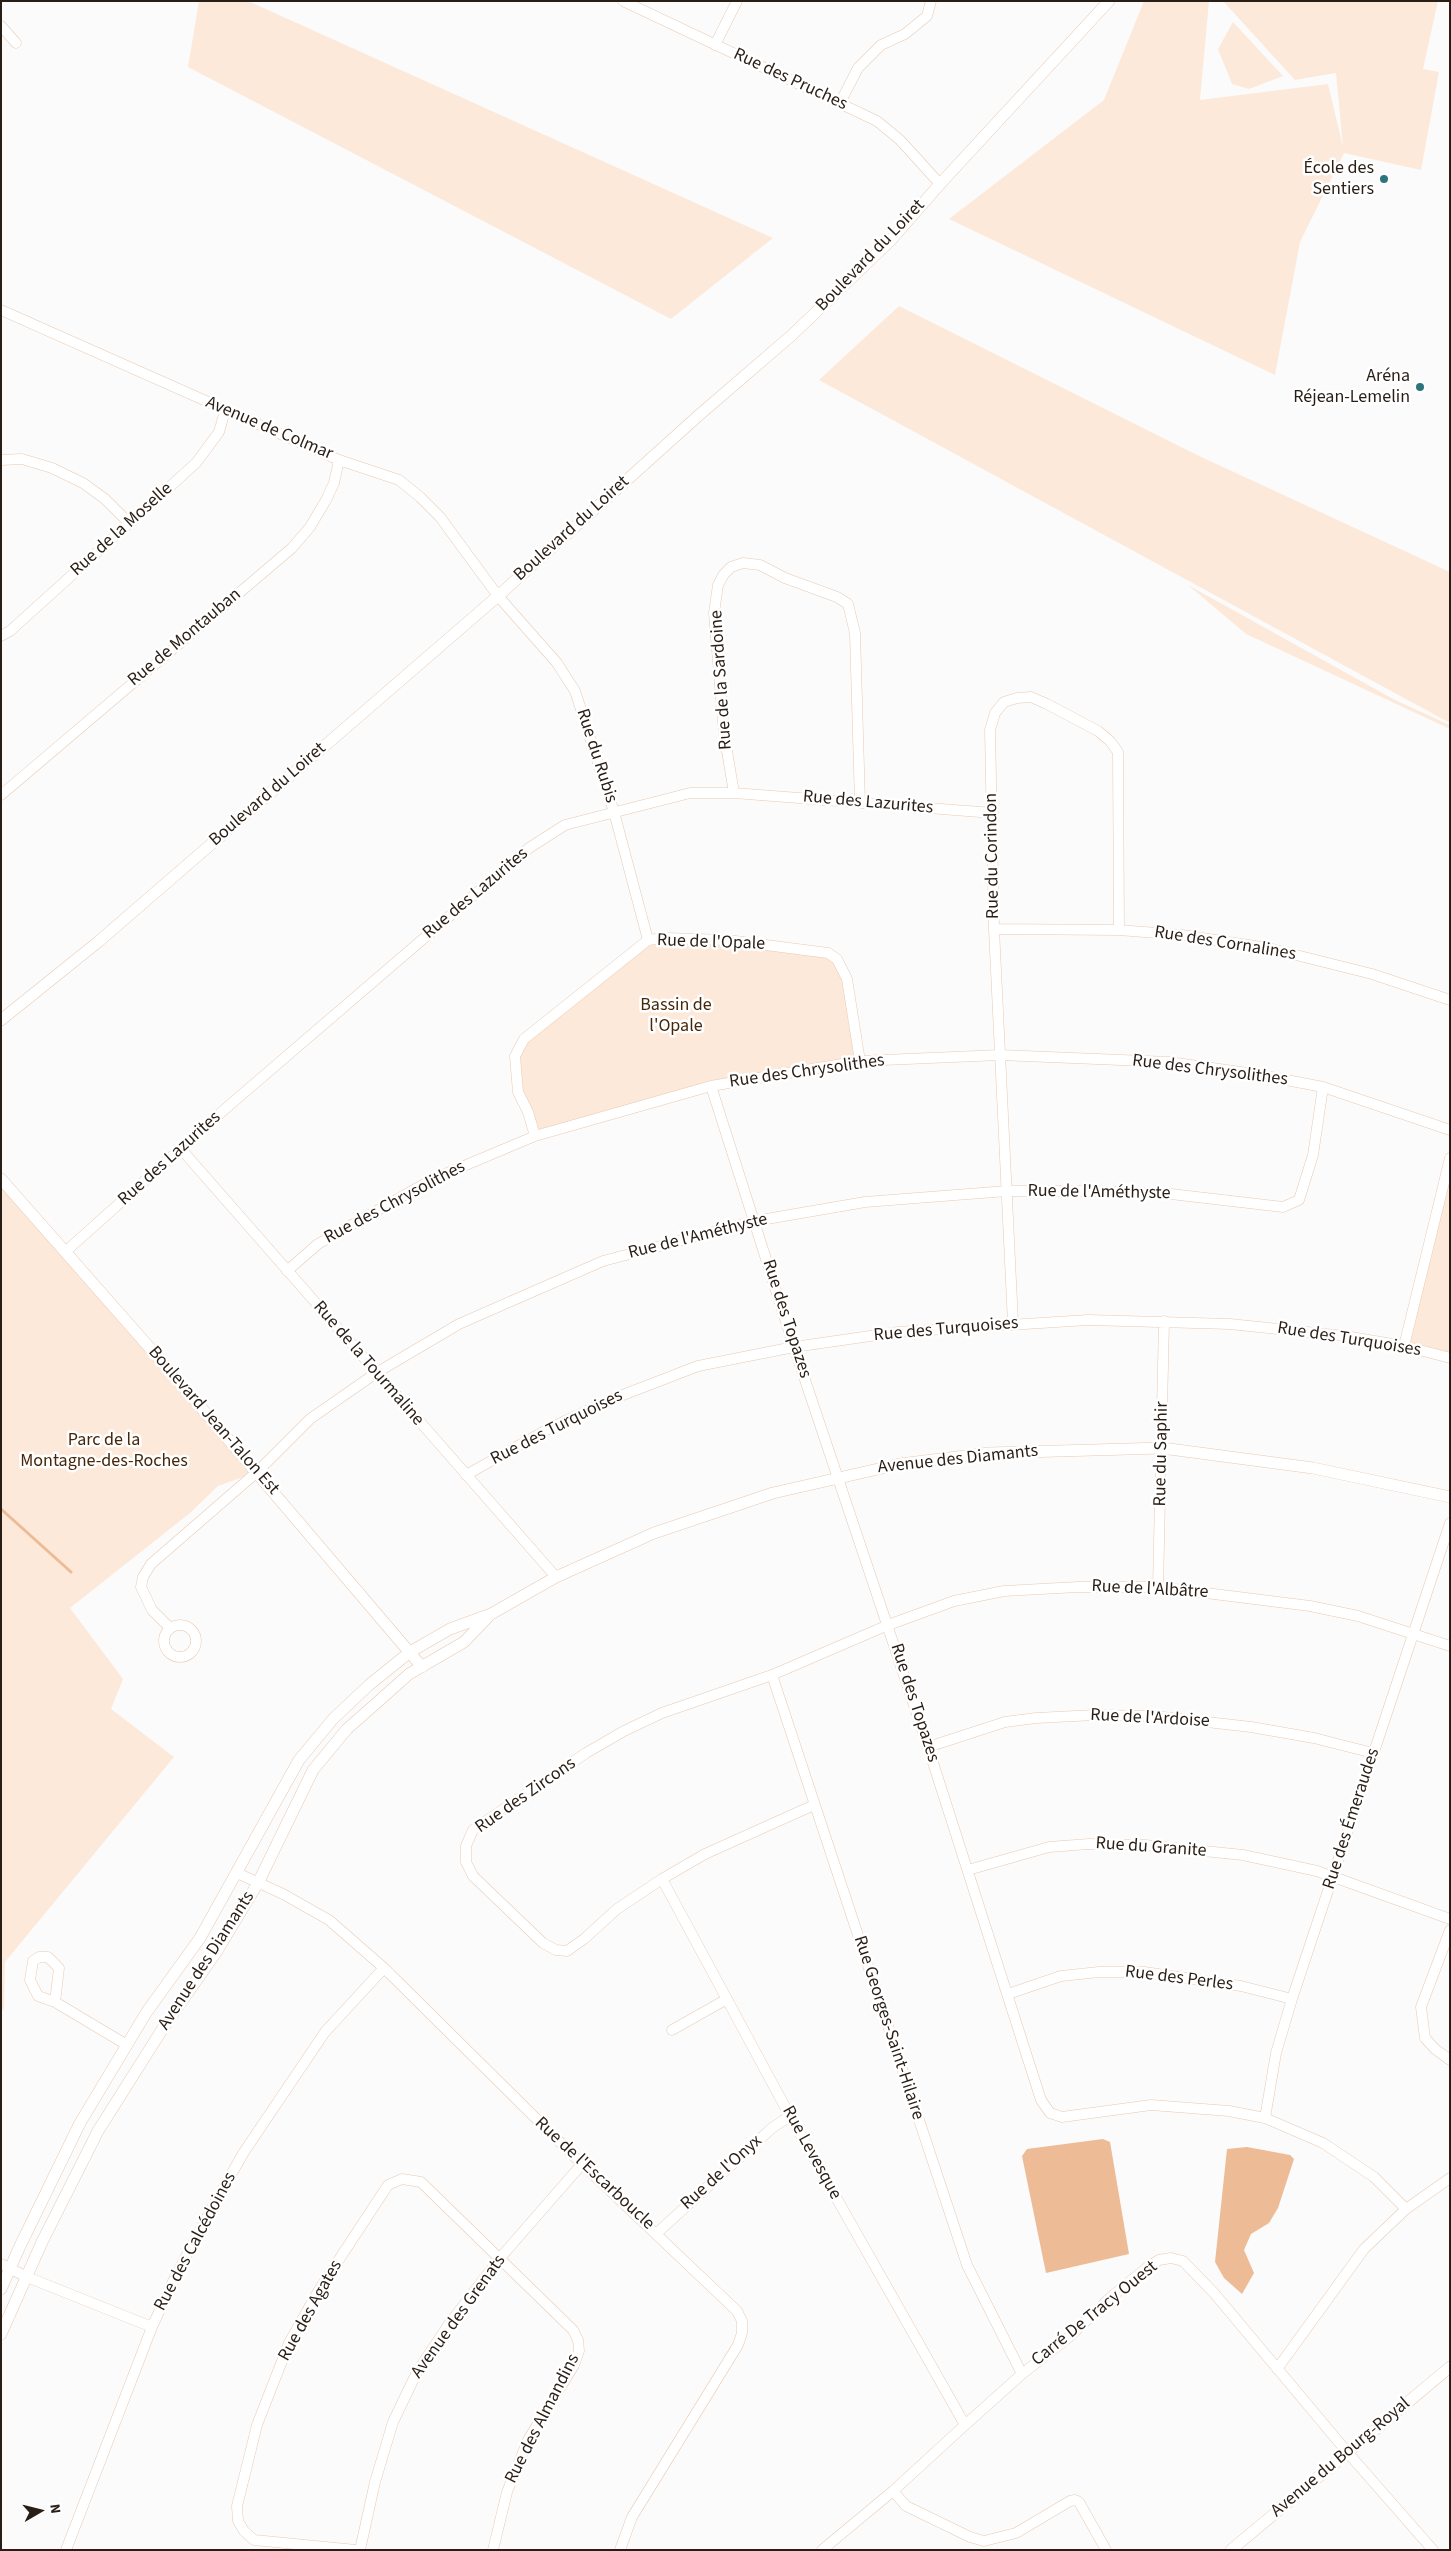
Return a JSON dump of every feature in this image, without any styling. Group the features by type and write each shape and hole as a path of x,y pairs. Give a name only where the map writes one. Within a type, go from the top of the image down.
{"street":[{"name":"Rue des Pruches","path":"623,1 877,121 900,140 940,184"},
{"path":"715,45 737,1"},
{"path":"840,103 858,68 882,45 905,34 927,16 931,1"},
{"name":"Boulevard du Loiret","path":"1,1020 106,936 498,596 698,416 792,335 890,241 1109,1"},
{"path":"1,26 16,42"},
{"name":"Avenue de Colmar","path":"1,310 339,460 399,480 440,517 498,596"},
{"name":"Rue de la Moselle","path":"1,636 130,524 196,463 219,432 226,411"},
{"path":"1,460 22,459 52,468 83,483 105,498 130,524"},
{"name":"Rue de Montauban","path":"1,795 292,548 310,527 326,500 334,483 339,460"},
{"name":"Rue de la Sardoine","path":"734,793 724,733 714,613 718,585 724,574 731,567 743,563 760,565 785,578 837,597 848,604 855,633 860,803"},
{"name":"Rue du Rubis","path":"498,596 558,663 575,691 614,812 648,940"},
{"name":"Rue du Corindon","path":"1013,1323 994,929 990,730 995,713 1004,702 1017,698 1031,697 1098,731 1110,741 1118,752 1120,765 1119,930"},
{"name":"Rue des Lazurites","path":"65,1252 225,1109 529,848 565,825 690,793 734,793 993,813"},
{"name":"Rue des Cornalines","path":"994,929 1119,930 1182,935 1268,948 1372,974 1450,1000"},
{"name":"Rue de l'Opale","path":"536,1136 528,1112 518,1092 515,1056 524,1039 648,940 666,938 728,940 828,953 837,958 847,979 860,1061"},
{"name":"Rue des Chrysolithes","path":"287,1271 318,1244 433,1179 536,1136 711,1086 860,1061 1000,1055 1169,1062 1255,1074 1323,1087 1450,1130"},
{"name":"Rue des Topazes","path":"711,1086 794,1347 928,1746 1041,2100 1050,2112 1062,2117 1151,2105 1229,2111 1265,2118 1330,2148 1374,2177 1406,2209"},
{"name":"Rue de l'Améthyste","path":"170,1628 145,1598 141,1586 143,1577 151,1564 257,1472 310,1419 376,1373 459,1324 603,1261 755,1221 865,1202 1007,1191 1093,1191 1171,1194 1283,1208 1299,1200 1313,1155 1323,1087"},
{"name":"Rue de la Tourmaline","path":"181,1149 556,1577"},
{"path":"1404,1346 1450,1158"},
{"name":"Boulevard Jean-Talon Est","path":"1,1179 257,1472 422,1667"},
{"name":"Rue des Turquoises","path":"466,1475 552,1427 615,1398 698,1366 794,1347 898,1332 1013,1323 1088,1320 1164,1321 1287,1329 1404,1346 1450,1358"},
{"name":"Rue du Saphir","path":"1158,1587 1164,1321"},
{"name":"Avenue des Diamants","path":"1,2289 6,2266 80,2123 146,2013 200,1938 299,1760 340,1712 369,1684 410,1652 450,1629 491,1614 556,1577 654,1533 717,1511 838,1476 900,1464 989,1453 1162,1448 1313,1468 1450,1497"},
{"name":"Rue des Émeraudes","path":"1265,2118 1276,2053 1292,1999 1450,1523"},
{"name":"Rue de l'Albâtre","path":"888,1625 954,1601 1004,1591 1078,1586 1158,1587 1310,1606 1358,1616 1450,1646"},
{"name":"Avenue des Diamants","path":"1,2334 73,2178 98,2131 165,2025 217,1951 258,1883 313,1770 347,1729 409,1674 464,1642 491,1614"},
{"name":"Rue des Zircons","path":"814,1805 705,1854 662,1879 617,1909 584,1939 567,1951 556,1950 543,1943 473,1876 466,1862 466,1846 473,1830 586,1754 624,1731 662,1713 772,1674 888,1625"},
{"name":"Rue Georges-Saint-Hilaire","path":"772,1674 968,2264 1022,2374"},
{"name":"Rue de l'Ardoise","path":"928,1746 1005,1722 1036,1718 1095,1715 1154,1716 1251,1727 1314,1738 1373,1753"},
{"name":"Rue du Granite","path":"968,1870 1049,1847 1089,1844 1136,1844 1244,1855 1316,1871 1450,1919"},
{"name":"Rue de l'Escarboucle","path":"237,1873 329,1920 384,1968 582,2164 657,2233 736,2311 742,2321 742,2333 738,2345 632,2517 620,2550"},
{"name":"Rue Levesque","path":"662,1879 790,2116 965,2425"},
{"path":"1450,1930 1421,2007 1426,2038 1435,2049 1450,2060"},
{"name":"Rue des Calcédoines","path":"66,2550 152,2327 179,2269 244,2152 325,2032 384,1968"},
{"name":"Rue des Perles","path":"1008,1994 1061,1976 1099,1972 1144,1972 1241,1986 1292,1999"},
{"path":"672,2030 727,1999"},
{"path":"55,2002 126,2045"},
{"name":"Rue de l'Onyx","path":"657,2233 772,2128 790,2116"},
{"name":"Avenue des Grenats","path":"360,2550 375,2482 393,2422 417,2372 449,2324 500,2258 582,2164"},
{"path":"1277,2369 1345,2272 1364,2249 1406,2209 1450,2178"},
{"name":"Rue des Agates","path":"356,2550 254,2540 244,2531 238,2520 237,2506 257,2425 289,2343 319,2290 388,2185 394,2181 402,2179 421,2182 500,2258"},
{"name":"Rue des Almandins","path":"493,2550 507,2492 528,2440 574,2365 579,2352 578,2340 573,2330 500,2258"},
{"name":"Carré De Tracy Ouest","path":"822,2550 894,2491 1022,2374 1054,2350 1148,2267 1159,2260 1171,2258 1183,2261 1202,2279 1348,2453 1433,2550"},
{"path":"6,2266 27,2277 152,2327"},
{"name":"Avenue du Bourg-Royal","path":"1231,2550 1450,2367"},
{"path":"894,2491 906,2506 970,2537 984,2541 1016,2533 1070,2501 1075,2500 1079,2502 1106,2550"}],"green space":[{"path":"199,1 248,1 773,238 671,319 188,67"},
{"path":"1144,1 1209,1 1200,100 1328,84 1343,147 1336,73 1295,80 1223,1 1438,1 1423,69 1439,72 1421,170 1344,153 1300,242 1275,375 949,219 1104,100"},
{"path":"1233,22 1283,76 1249,89 1232,84 1218,49"},
{"path":"899,306 1197,455 1450,572 1450,723 819,380"},
{"path":"1188,585 1395,700 1450,725 1450,729 1246,634"},
{"name":"Bassin de l'Opale","path":"648,940 817,950 843,967 860,1061 711,1087 535,1136 518,1092 515,1056 524,1039"},
{"path":"1450,1161 1450,1358 1404,1346"},
{"name":"Parc de la Montagne-des-Roches","path":"1,1178 257,1472 218,1486 190,1513 70,1608 123,1679 111,1709 174,1757 5,1962 4,2008 1,2013"}],"shaded area":[{"path":"1103,2139 1110,2142 1129,2254 1046,2273 1022,2156 1027,2149"},
{"path":"1247,2147 1290,2155 1294,2159 1278,2208 1269,2223 1251,2234 1244,2250 1254,2273 1242,2294 1224,2278 1215,2262 1227,2149"}],"waterway":[{"path":"1,1509 71,1572"}],"place":[{"name":"École des Sentiers","path":"1384,179"},
{"name":"Aréna Réjean‑Lemelin","path":"1420,387"}]}
